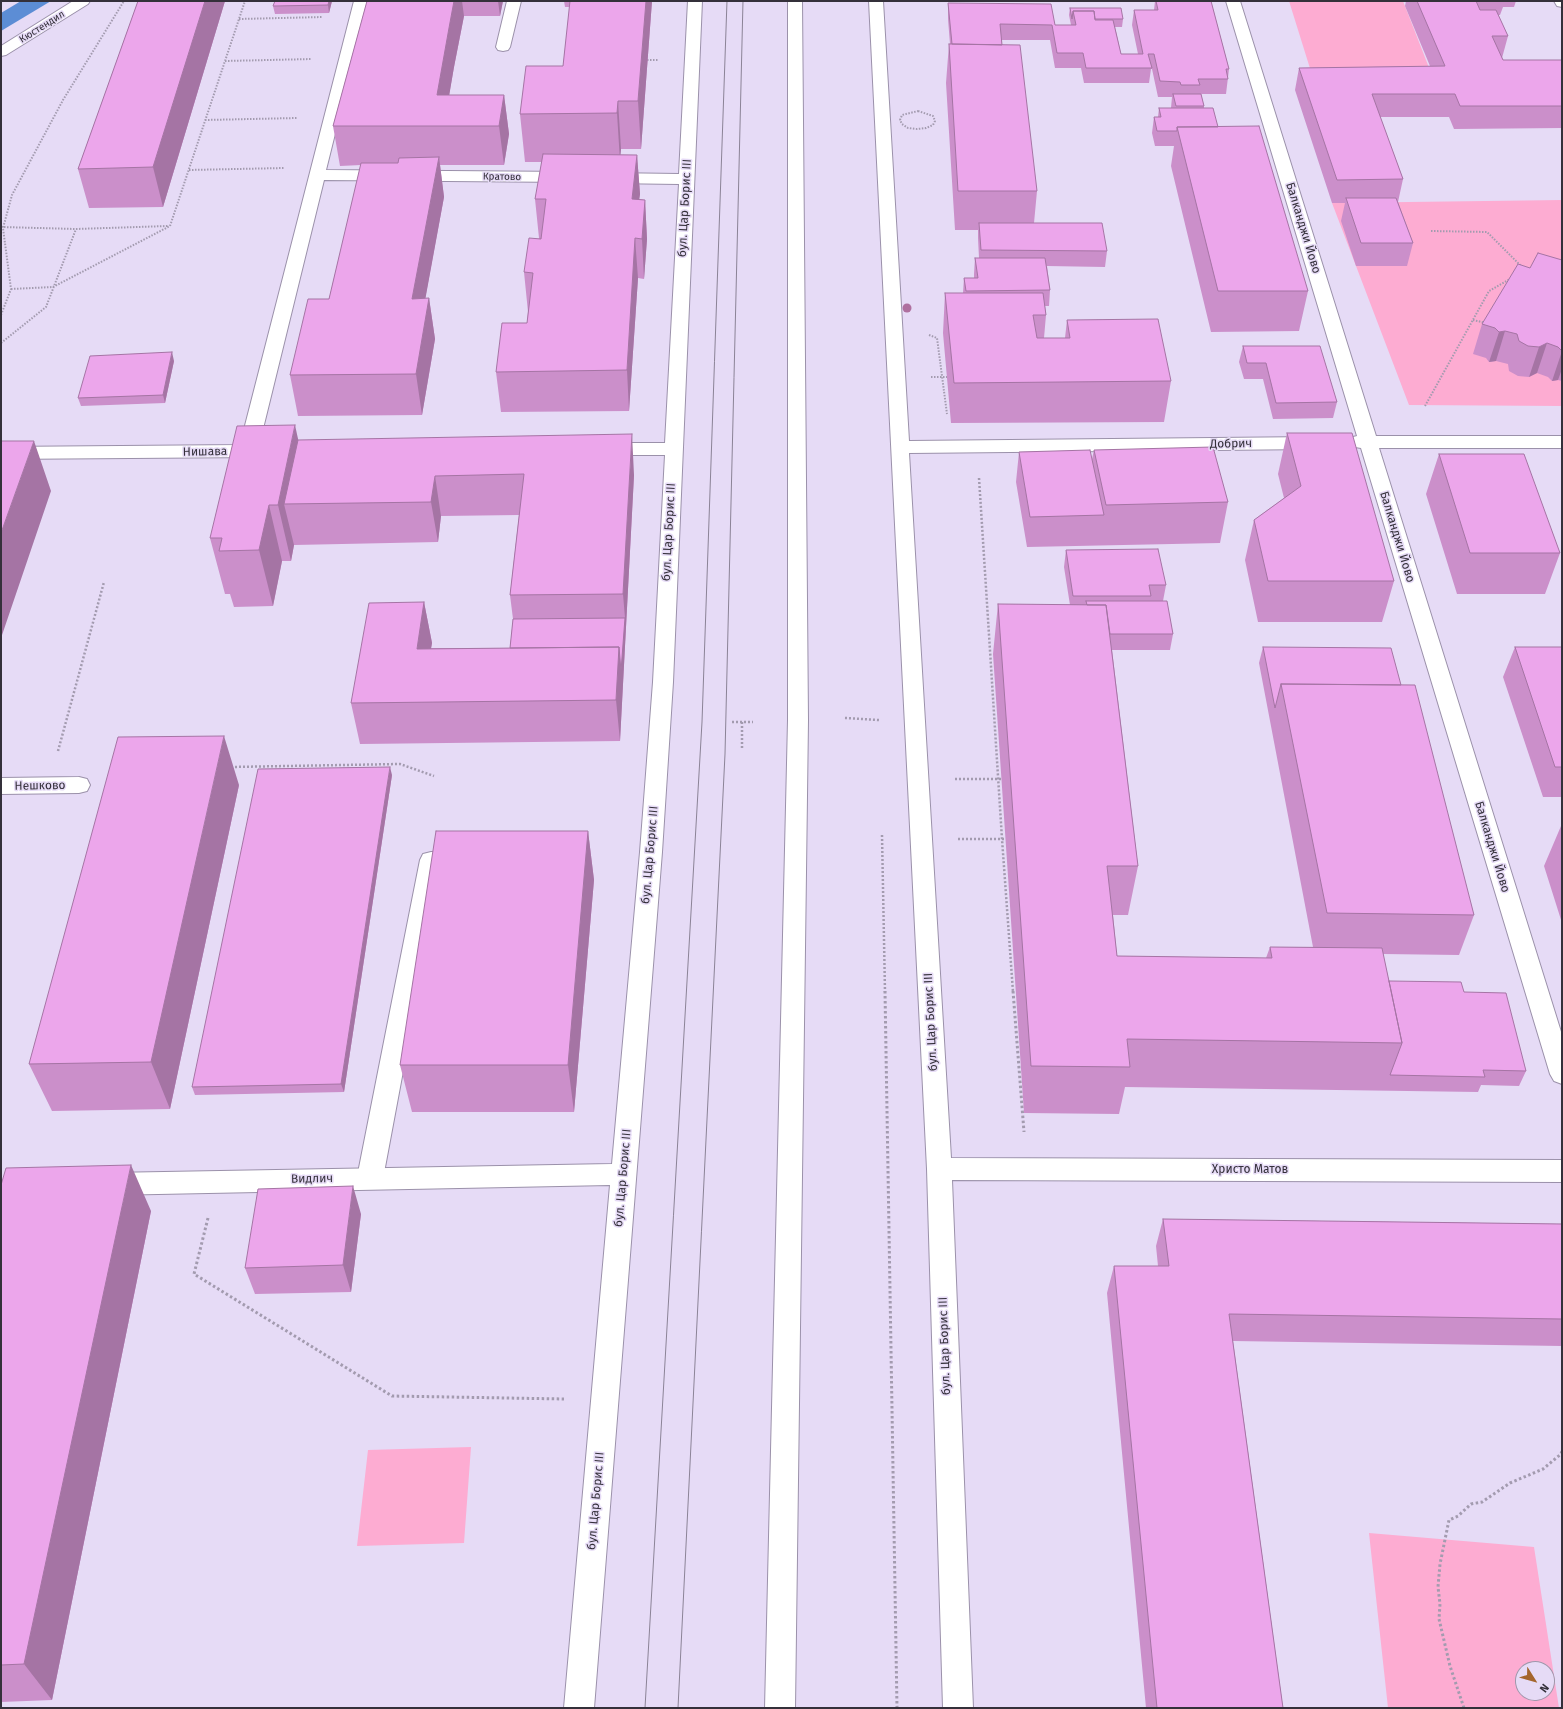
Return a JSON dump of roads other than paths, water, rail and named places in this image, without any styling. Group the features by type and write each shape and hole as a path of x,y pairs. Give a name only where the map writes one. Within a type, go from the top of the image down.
{"street":[{"name":"Кюстендил","path":"1,52 83,1"},
{"path":"248,451 361,1"},
{"path":"503,47 514,1"},
{"name":"бул. Цар Борис III","path":"579,1708 655,800 663,682 695,1"},
{"path":"780,1708 798,720 795,1"},
{"name":"бул. Цар Борис III","path":"876,1 939,1169 958,1708"},
{"name":"Балканджи Йово","path":"1233,1 1562,1074"},
{"name":"Кратово","path":"318,171 589,178 687,178"},
{"name":"Добрич","path":"900,448 1368,442 1562,442"},
{"path":"584,449 674,448"},
{"name":"Нишава","path":"1,453 280,451"},
{"name":"Нешково","path":"1,786 79,785"},
{"path":"370,1178 431,860 478,858"},
{"name":"Христо Матов","path":"939,1169 1562,1171"},
{"name":"Видлич","path":"88,1184 623,1174"}],"water":[{"path":"21,1 51,1 1,31 1,13"}],"tram line":[{"path":"645,1708 702,722 727,1"},
{"path":"678,1708 725,754 743,1"}]}
